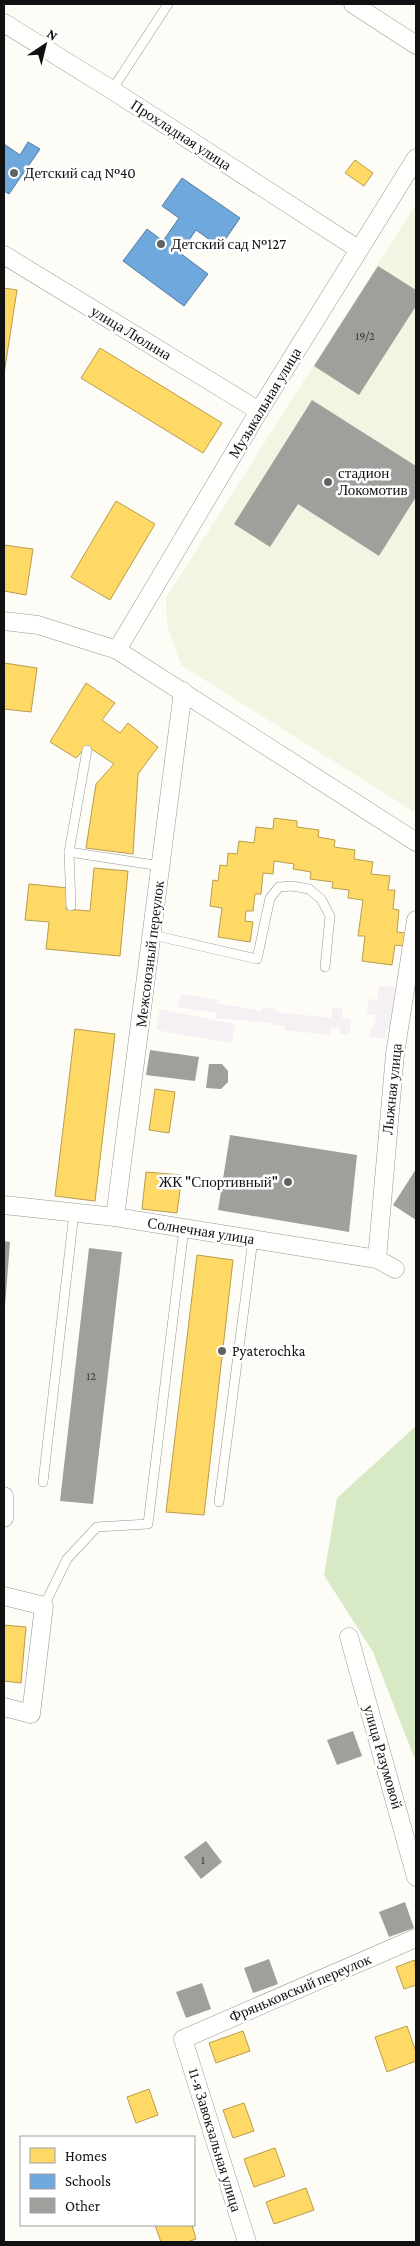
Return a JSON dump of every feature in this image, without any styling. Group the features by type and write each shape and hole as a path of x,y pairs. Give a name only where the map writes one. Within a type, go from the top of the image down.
{"street":[{"path":"353,4 416,45"},
{"name":"Прохладная улица","path":"4,23 112,90 358,249"},
{"name":"Музыкальная улица","path":"117,650 259,411 416,158"},
{"name":"улица Люлина","path":"4,256 259,411"},
{"path":"4,621 38,625 117,650 416,842"},
{"name":"Межсоюзный переулок","path":"114,1217 153,935 183,692"},
{"name":"Лыжная улица","path":"377,1259 395,1054 416,920"},
{"name":"Солнечная улица","path":"4,1206 114,1217 253,1239 377,1259 395,1269"},
{"path":"4,1497 4,1518"},
{"path":"4,1596 44,1606 30,1714 4,1708"},
{"name":"улица Разумовой","path":"349,1637 416,1877"},
{"name":"Фряньковский переулок","path":"183,2039 416,1938"},
{"name":"11-я Завокзальная улица","path":"183,2039 247,2242"}],"lane":[{"path":"112,90 168,4"},
{"path":"71,906 69,852 87,750"},
{"path":"69,852 161,866"},
{"path":"153,935 257,959 270,898 279,887 292,886 309,889 321,899 330,916 325,968"},
{"path":"43,1482 74,1213"},
{"path":"44,1606 67,1559 97,1527 148,1524 184,1228"},
{"path":"219,1502 253,1239"}],"shaded area":[{"path":"379,986 395,987 390,1029 386,1029 384,1039 369,1037 371,1027 374,1027 376,1015 367,1014 368,999 377,1000"},
{"path":"181,994 217,1000 217,1003 261,1011 262,1008 275,1009 275,1012 331,1018 333,1008 343,1008 342,1018 351,1019 350,1034 340,1034 340,1028 331,1028 330,1035 285,1030 285,1026 274,1025 273,1023 216,1018 217,1013 177,1007"},
{"path":"160,1009 235,1024 232,1043 156,1030"}],"green space":[{"name":"стадион Локомотив","path":"416,204 416,813 181,665 167,625 166,598"},
{"path":"416,1426 416,1762 373,1652 324,1575 337,1498"}],"building: Homes":[{"path":"355,160 373,173 364,186 345,173"},
{"path":"4,288 17,290 4,374"},
{"path":"100,348 222,423 203,453 81,378"},
{"path":"116,501 155,524 110,600 71,577"},
{"path":"4,545 33,549 26,595 4,591"},
{"path":"4,663 37,668 31,712 4,709"},
{"path":"86,683 115,703 102,720 120,733 128,723 158,747 138,774 133,854 86,848 96,784 114,764 87,746 76,758 50,742"},
{"path":"274,818 297,821 297,827 319,830 318,837 335,840 334,847 355,850 354,859 373,862 371,874 390,876 388,890 395,890 393,909 399,910 397,932 405,933 403,946 395,945 392,965 362,961 365,936 358,936 363,900 348,898 349,890 332,888 333,882 310,879 311,872 293,869 294,864 274,861 273,874 263,873 261,894 255,894 253,911 246,911 245,921 253,922 250,942 218,937 222,908 210,906 213,880 218,881 220,865 227,866 228,853 237,854 239,841 254,843 256,827 273,829"},
{"path":"94,868 128,871 120,956 46,949 49,922 25,920 29,884 68,888 66,909 90,911"},
{"path":"75,1029 115,1034 95,1201 55,1196"},
{"path":"155,1089 175,1092 169,1133 149,1130"},
{"path":"146,1172 182,1175 177,1213 142,1209"},
{"path":"197,1255 233,1260 204,1515 166,1512"},
{"path":"4,1625 26,1627 21,1683 4,1681"},
{"path":"415,1960 416,1985 404,1989 396,1967"},
{"path":"407,2026 416,2052 416,2061 387,2072 375,2037"},
{"path":"243,2031 250,2051 216,2063 209,2043"},
{"path":"149,2089 158,2115 136,2123 127,2097"},
{"path":"244,2103 254,2131 233,2138 223,2110"},
{"path":"275,2148 285,2176 254,2187 244,2159"},
{"path":"306,2188 314,2210 274,2224 266,2202"},
{"path":"155,2226 192,2226 196,2239 187,2242 161,2242"}],"building: Schools":[{"name":"Детский сад №40","path":"28,142 40,149 9,194 4,191 4,144 20,155"},
{"name":"Детский сад №127","path":"182,178 240,218 220,247 196,230 180,253 208,274 184,306 123,261 147,229 163,241 179,218 162,206"}],"building: Other":[{"path":"378,266 416,290 416,306 359,395 314,366"},
{"path":"312,400 416,466 416,497 379,556 298,504 270,547 234,524"},
{"path":"150,1050 199,1057 195,1081 146,1075"},
{"path":"209,1064 222,1064 228,1071 228,1082 221,1089 206,1088"},
{"name":"ЖК \"Спортивный\"","path":"230,1135 357,1155 349,1232 218,1210"},
{"path":"416,1169 416,1220 393,1205"},
{"path":"4,1241 10,1242 5,1306 4,1306"},
{"path":"89,1248 122,1252 93,1504 60,1501"},
{"path":"353,1731 362,1756 337,1765 327,1740"},
{"path":"206,1841 222,1862 201,1879 184,1857"},
{"path":"405,1902 414,1928 389,1937 379,1912"},
{"path":"269,1959 278,1984 253,1993 244,1968"},
{"path":"202,1983 211,2009 186,2018 176,1992"}],"place":[{"name":"Детский сад №40","path":"14,173"},
{"name":"Детский сад №127","path":"161,244"},
{"name":"стадион Локомотив","path":"328,482"},
{"name":"ЖК \"Спортивный\"","path":"288,1182"},
{"name":"Pyaterochka","path":"222,1351"}]}
